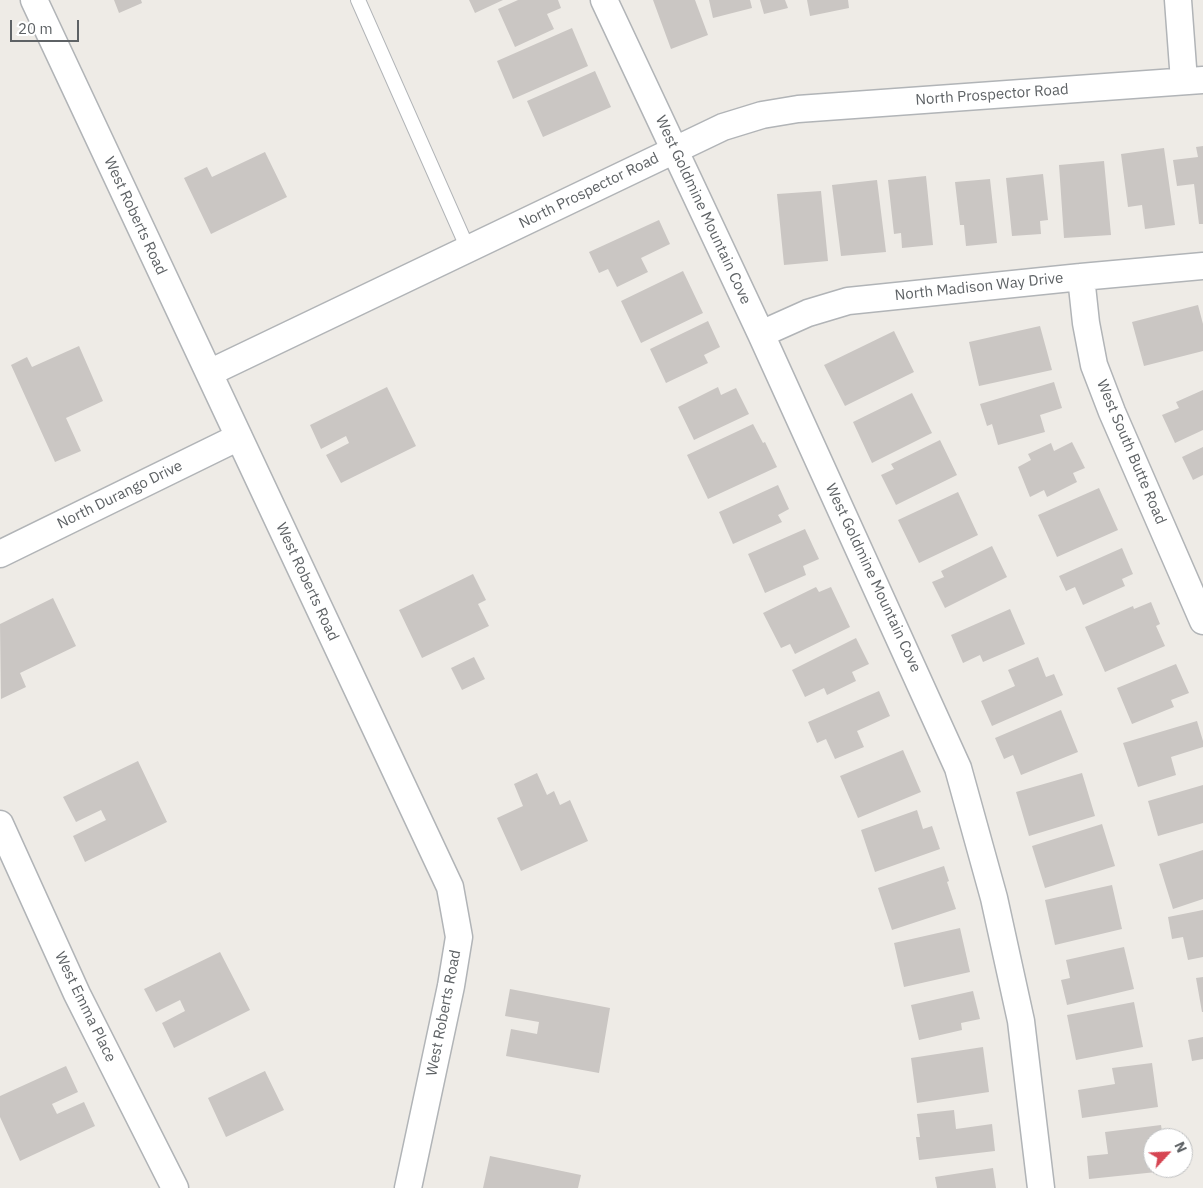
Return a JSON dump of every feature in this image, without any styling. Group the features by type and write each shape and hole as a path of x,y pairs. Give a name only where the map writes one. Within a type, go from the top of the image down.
{"street":[{"name":"West Roberts Road","path":"34,0 450,887 459,937 451,986 408,1188"},
{"name":"West Goldmine Mountain Cove","path":"604,0 761,334 958,768 994,898 1021,1020 1041,1188"},
{"path":"1178,0 1194,81"},
{"name":"North Prospector Road","path":"209,373 723,127 762,115 798,110 1194,81"},
{"name":"North Madison Way Drive","path":"761,334 808,313 848,301 1203,266"},
{"name":"West South Butte Road","path":"1081,277 1086,324 1094,365 1112,412 1203,621"},
{"name":"North Durango Drive","path":"0,554 239,437"},
{"name":"West Emma Place","path":"0,824 77,994 175,1188"}],"lane":[{"path":"358,0 468,249"}],"building":[{"path":"114,0 141,0 142,3 119,13"},
{"path":"469,0 503,0 475,13"},
{"path":"518,0 558,0 561,8 547,14 554,29 515,47 498,9"},
{"path":"653,0 695,0 708,35 671,49"},
{"path":"709,0 750,0 752,8 713,18"},
{"path":"760,0 785,0 788,8 764,14"},
{"path":"807,0 848,0 849,8 810,16"},
{"path":"572,28 588,66 513,99 497,61"},
{"path":"595,71 611,107 543,137 527,101"},
{"path":"1203,146 1203,224 1199,224 1194,184 1177,186 1173,160 1198,157 1196,147"},
{"path":"1164,148 1175,225 1145,229 1142,205 1128,207 1121,154"},
{"path":"265,152 287,197 211,234 184,178 207,167 212,177"},
{"path":"1104,161 1111,235 1064,238 1059,165"},
{"path":"1043,174 1048,220 1040,221 1041,234 1012,236 1006,178"},
{"path":"926,176 933,245 902,248 901,233 894,234 888,180"},
{"path":"990,179 997,243 966,246 964,225 960,225 955,182"},
{"path":"877,180 886,252 841,256 832,185"},
{"path":"821,191 828,261 784,265 777,194"},
{"path":"659,220 670,244 641,258 648,272 617,287 608,269 599,273 589,252"},
{"path":"683,271 703,313 641,343 621,301"},
{"path":"1198,305 1203,324 1203,351 1144,366 1132,322"},
{"path":"708,321 720,347 704,355 708,363 666,383 650,349"},
{"path":"1040,326 1052,370 979,386 969,342"},
{"path":"894,331 914,372 845,406 824,365"},
{"path":"79,346 103,401 66,418 81,451 55,462 11,365 27,357 32,367"},
{"path":"1054,382 1062,408 1040,415 1045,432 998,445 992,424 987,426 980,404"},
{"path":"387,387 416,446 341,483 326,455 349,443 346,436 321,449 310,425"},
{"path":"718,387 721,395 736,388 749,414 694,440 678,407"},
{"path":"1203,390 1203,430 1175,443 1162,415 1179,408 1176,402"},
{"path":"912,393 932,433 872,463 853,422"},
{"path":"753,424 763,443 765,442 777,467 708,499 687,455"},
{"path":"940,440 957,475 896,505 881,475 894,469 891,464"},
{"path":"1072,442 1085,468 1073,473 1077,482 1047,497 1044,490 1030,497 1018,467 1031,460 1028,454 1051,443 1054,451"},
{"path":"1203,447 1203,475 1193,480 1182,457"},
{"path":"778,485 789,509 778,515 782,522 733,544 719,512"},
{"path":"1099,488 1118,530 1057,557 1038,515"},
{"path":"958,492 978,535 919,563 898,520"},
{"path":"805,529 819,559 803,566 806,575 765,593 748,554"},
{"path":"992,546 1007,577 945,608 932,582 944,577 941,571"},
{"path":"1122,548 1133,574 1122,579 1125,586 1083,605 1075,587 1066,591 1059,576"},
{"path":"473,574 486,600 478,604 489,626 422,658 399,610"},
{"path":"816,587 819,592 831,587 850,627 795,654 790,644 781,648 763,613"},
{"path":"53,598 76,646 20,673 26,687 1,699 0,624"},
{"path":"1151,602 1160,624 1156,626 1165,646 1105,672 1085,627 1133,606 1134,609"},
{"path":"1010,609 1025,644 983,662 980,655 963,663 951,635"},
{"path":"856,638 869,664 852,672 856,681 827,695 824,688 805,697 792,670"},
{"path":"474,657 485,679 462,690 451,668"},
{"path":"1038,657 1046,677 1054,674 1063,695 992,726 981,701 1015,686 1008,670"},
{"path":"1176,664 1189,693 1171,700 1174,707 1132,724 1117,688"},
{"path":"879,691 890,716 857,731 864,747 835,759 826,739 817,743 808,722"},
{"path":"1061,710 1078,752 1021,775 1013,755 1004,759 995,738"},
{"path":"1197,721 1203,747 1171,757 1176,775 1138,787 1123,743"},
{"path":"903,750 921,792 858,818 840,776"},
{"path":"138,761 167,822 85,862 73,836 106,820 101,810 76,822 63,797"},
{"path":"537,773 547,795 554,791 560,805 570,800 588,841 521,871 497,818 523,806 514,784"},
{"path":"1082,773 1095,816 1029,836 1016,792"},
{"path":"1203,785 1203,823 1158,836 1148,801"},
{"path":"917,810 923,829 932,826 940,849 875,872 861,830"},
{"path":"1102,824 1115,866 1045,888 1032,846"},
{"path":"1203,850 1203,899 1173,909 1159,864"},
{"path":"944,866 956,909 892,930 878,888"},
{"path":"1112,885 1122,929 1055,945 1045,900"},
{"path":"1203,910 1203,957 1188,960 1183,937 1172,939 1168,917"},
{"path":"960,928 970,972 904,987 894,943"},
{"path":"1124,947 1134,989 1067,1005 1061,980 1070,978 1066,960"},
{"path":"220,952 250,1010 174,1048 162,1023 185,1011 180,1000 156,1012 144,989"},
{"path":"1203,977 1203,1012 1202,1012 1196,978"},
{"path":"510,989 610,1008 599,1073 506,1056 511,1029 537,1034 539,1022 505,1016"},
{"path":"973,991 980,1019 961,1023 962,1030 919,1040 911,1005"},
{"path":"1134,1002 1143,1047 1076,1060 1067,1015"},
{"path":"1203,1037 1203,1059 1192,1061 1188,1040"},
{"path":"983,1047 989,1092 917,1103 911,1058"},
{"path":"1152,1063 1158,1107 1082,1118 1078,1090 1115,1084 1112,1068"},
{"path":"66,1066 78,1092 52,1104 57,1114 84,1102 95,1126 20,1161 0,1117 0,1096"},
{"path":"265,1071 284,1110 226,1137 208,1098"},
{"path":"954,1110 956,1129 992,1124 995,1151 919,1160 916,1137 920,1137 917,1114"},
{"path":"1161,1125 1161,1128 1143,1128 1143,1173 1089,1179 1087,1156 1108,1154 1105,1132"},
{"path":"490,1156 581,1175 578,1188 483,1188"},
{"path":"993,1168 996,1188 937,1188 935,1177"}]}
